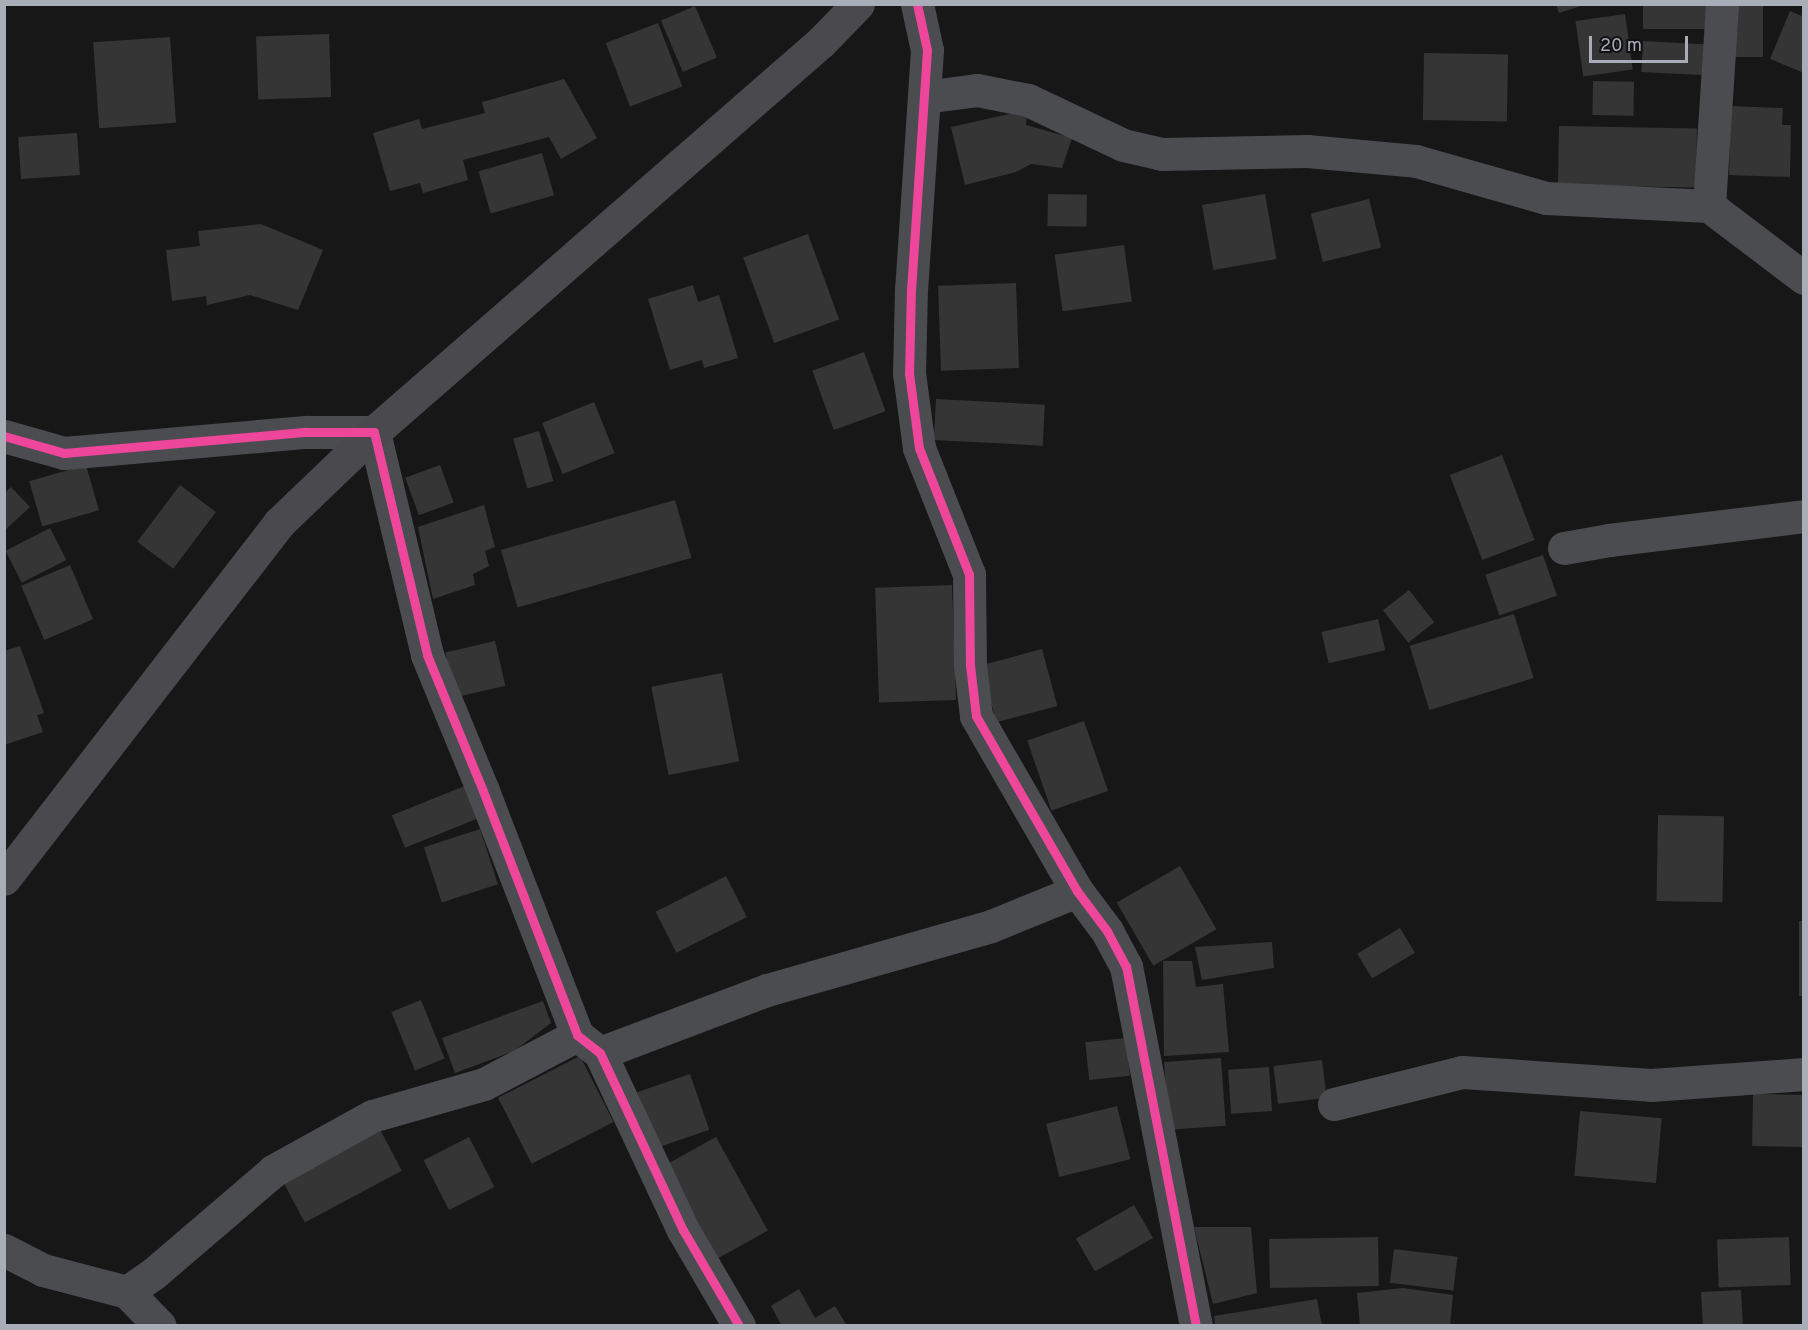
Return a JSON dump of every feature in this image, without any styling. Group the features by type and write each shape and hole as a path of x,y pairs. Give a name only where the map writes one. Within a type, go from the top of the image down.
{"street":[{"path":"4,879 279,523 374,432 821,42 858,4"},
{"path":"917,4 927,50 911,288 909,373 919,448 969,574 970,665 976,716 1077,891 1107,931 1126,966 1196,1326"},
{"path":"1709,206 1722,4"},
{"path":"924,97 977,90 1028,100 1123,145 1161,154 1307,151 1416,161 1546,198 1709,206 1803,278"},
{"path":"10,447 64,453 306,432 374,432"},
{"path":"374,432 427,655 589,1044 683,1230 739,1326"},
{"path":"1564,548 1609,540 1803,516"},
{"path":"127,1292 153,1274 273,1171 372,1116 484,1084 589,1044 991,926 1077,891"},
{"path":"1334,1104 1462,1072 1651,1085 1803,1074"},
{"path":"4,1250 43,1270 127,1292 160,1326"}],"building":[{"path":"1556,4 1584,4 1584,5 1559,13"},
{"path":"1643,4 1716,4 1716,29 1643,29"},
{"path":"1734,4 1763,4 1763,57 1734,57"},
{"path":"695,6 717,58 683,72 661,20"},
{"path":"1790,11 1804,17 1804,73 1770,59"},
{"path":"1625,14 1633,69 1583,76 1575,21"},
{"path":"658,23 682,86 630,107 606,43"},
{"path":"329,34 331,97 258,100 256,37"},
{"path":"170,37 176,123 99,128 93,42"},
{"path":"1643,41 1708,44 1706,75 1641,72"},
{"path":"1424,53 1508,54 1507,121 1423,120"},
{"path":"564,79 597,138 561,159 549,137 463,160 468,180 423,193 420,183 390,191 373,133 419,119 422,129 485,113 482,102"},
{"path":"1593,81 1634,82 1633,116 1592,115"},
{"path":"1731,106 1783,108 1782,125 1791,125 1790,177 1729,175"},
{"path":"1027,110 1026,125 1072,138 1062,168 1031,164 1016,172 965,185 951,127"},
{"path":"1559,126 1697,128 1696,187 1558,185"},
{"path":"77,133 80,175 21,179 18,137"},
{"path":"542,153 554,195 491,213 479,171"},
{"path":"1048,194 1087,195 1086,227 1047,226"},
{"path":"1265,194 1276,259 1213,270 1202,205"},
{"path":"1369,199 1381,248 1323,262 1311,214"},
{"path":"261,224 323,250 298,310 250,295 207,305 206,296 172,301 166,250 200,246 198,231"},
{"path":"808,234 839,320 774,343 743,258"},
{"path":"1124,245 1132,301 1063,311 1055,255"},
{"path":"1016,283 1019,368 941,371 938,286"},
{"path":"693,285 698,302 719,295 738,358 704,368 702,360 670,370 648,299"},
{"path":"864,352 886,411 834,430 812,371"},
{"path":"936,399 1045,405 1043,446 934,440"},
{"path":"594,402 615,453 563,474 542,423"},
{"path":"539,431 553,481 527,488 513,438"},
{"path":"1502,455 1535,540 1482,560 1450,475"},
{"path":"86,465 99,510 42,526 29,481"},
{"path":"440,465 454,503 419,515 405,478"},
{"path":"180,485 216,512 173,569 137,542"},
{"path":"11,487 30,507 4,531 4,493"},
{"path":"675,500 692,558 518,608 501,550"},
{"path":"484,505 495,547 485,551 489,566 473,574 475,585 433,599 418,527"},
{"path":"50,528 66,560 22,583 5,551"},
{"path":"1543,555 1557,596 1499,616 1485,575"},
{"path":"70,565 93,619 44,640 21,586"},
{"path":"952,585 956,700 879,703 875,588"},
{"path":"1409,590 1434,622 1408,643 1383,610"},
{"path":"1514,614 1534,678 1429,710 1410,646"},
{"path":"1378,619 1385,650 1329,663 1321,632"},
{"path":"495,641 505,686 456,697 445,652"},
{"path":"20,646 44,713 37,715 43,732 4,745 4,651"},
{"path":"1042,649 1057,706 996,722 981,665"},
{"path":"722,673 739,761 668,775 651,687"},
{"path":"1084,721 1108,791 1051,811 1027,741"},
{"path":"467,785 480,817 405,848 392,815"},
{"path":"1658,815 1724,816 1722,902 1656,901"},
{"path":"480,829 498,884 442,902 424,847"},
{"path":"1180,866 1216,929 1153,966 1117,902"},
{"path":"726,876 747,917 676,953 656,912"},
{"path":"1799,921 1804,921 1804,996 1799,996"},
{"path":"1400,928 1415,953 1372,979 1357,954"},
{"path":"1272,942 1274,968 1202,980 1195,947"},
{"path":"1163,961 1192,961 1196,987 1223,984 1229,1052 1164,1056"},
{"path":"421,1000 445,1058 415,1070 391,1012"},
{"path":"543,1001 551,1023 514,1051 455,1073 442,1038"},
{"path":"1126,1038 1130,1076 1089,1080 1085,1042"},
{"path":"580,1056 614,1122 532,1164 498,1098"},
{"path":"1221,1058 1226,1126 1169,1130 1164,1062"},
{"path":"1322,1060 1327,1098 1278,1104 1273,1066"},
{"path":"1269,1067 1272,1111 1231,1114 1228,1070"},
{"path":"690,1074 709,1130 656,1148 637,1092"},
{"path":"1753,1094 1804,1095 1803,1147 1752,1146"},
{"path":"1117,1106 1130,1159 1059,1177 1046,1124"},
{"path":"1580,1111 1662,1118 1656,1183 1574,1176"},
{"path":"377,1124 402,1171 305,1222 280,1176"},
{"path":"469,1137 494,1187 449,1210 424,1160"},
{"path":"716,1137 768,1231 715,1260 664,1166"},
{"path":"1134,1205 1153,1238 1095,1271 1076,1238"},
{"path":"1194,1227 1251,1227 1257,1293 1213,1304"},
{"path":"1378,1237 1379,1286 1270,1288 1269,1239"},
{"path":"1789,1237 1791,1285 1719,1287 1717,1240"},
{"path":"1394,1249 1458,1257 1453,1291 1390,1283"},
{"path":"1403,1288 1453,1295 1450,1326 1360,1326 1357,1293"},
{"path":"799,1289 815,1318 835,1306 847,1326 782,1326 771,1306"},
{"path":"1741,1290 1743,1326 1703,1326 1701,1292"},
{"path":"1317,1299 1322,1326 1215,1326 1214,1316"}],"cycle path":[{"path":"917,4 927,50 911,288 909,373 919,448 969,574 970,665 976,716 1077,891 1107,931 1126,966 1196,1326"},
{"path":"4,436 64,453 306,432 374,432 427,655 483,791 577,1035 600,1053 683,1230 739,1326"}]}
